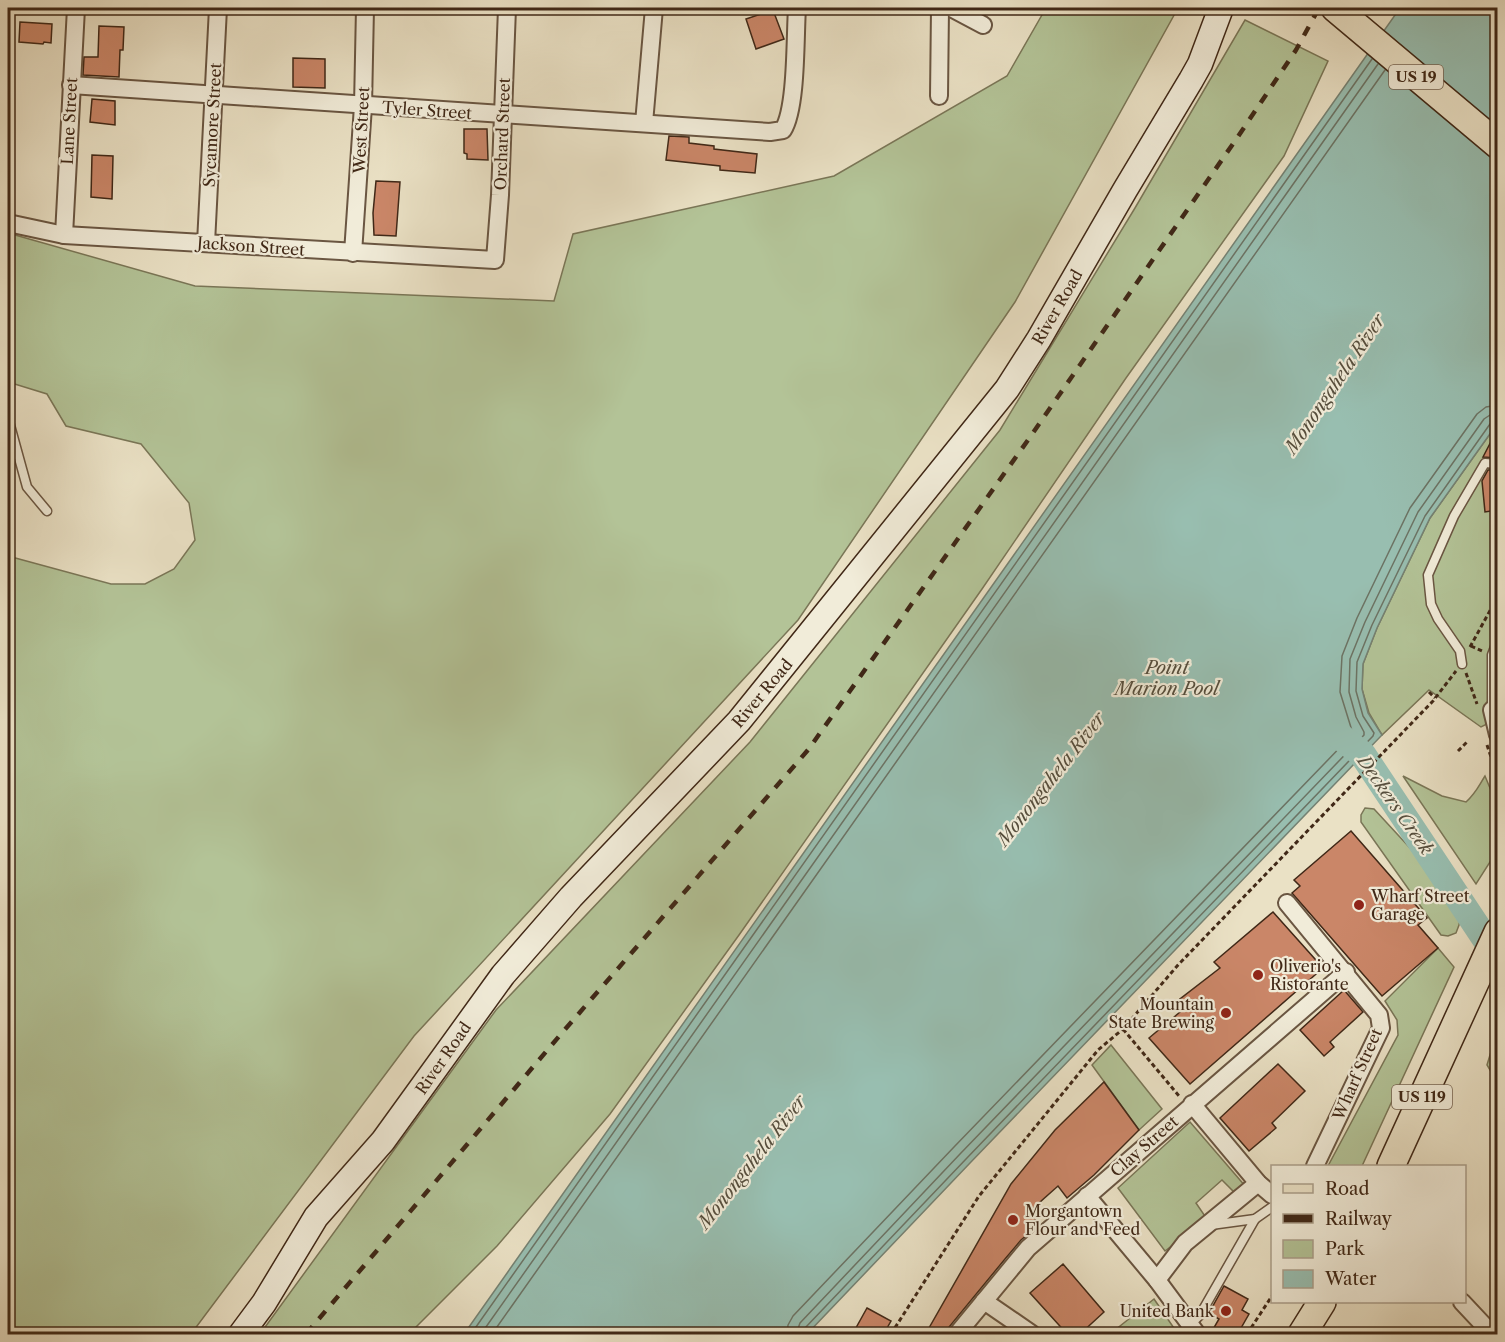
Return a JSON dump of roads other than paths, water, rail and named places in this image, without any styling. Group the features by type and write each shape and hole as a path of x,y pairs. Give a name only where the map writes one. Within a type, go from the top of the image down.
{"main road":[{"name":"US 19","path":"1335,8 1497,145"},
{"name":"US 119","path":"1392,1165 1497,932"},
{"path":"1302,1335 1321,1303"}],"street":[{"name":"Lane Street","path":"64,235 76,8"},
{"name":"Sycamore Street","path":"206,243 218,8"},
{"name":"West Street","path":"354,253 363,106 365,8"},
{"name":"Orchard Street","path":"495,260 504,114 507,8"},
{"path":"644,123 654,8"},
{"name":"Tyler Street","path":"71,85 770,132 783,130 788,123 792,99 797,8"},
{"path":"939,96 940,8"},
{"path":"951,8 983,25"},
{"name":"River Road","path":"241,1335 264,1303 316,1217 383,1141 503,975 571,897 739,721 1007,389 1039,339 1196,72 1221,8"},
{"name":"Jackson Street","path":"8,223 64,235 495,260"},
{"path":"1485,711 1492,739"},
{"name":"Wharf Street","path":"1287,903 1379,1015 1381,1028 1316,1165"},
{"name":"Clay Street","path":"957,1335 1028,1248 1346,972"},
{"path":"1192,1104 1258,1183 1271,1194"},
{"path":"1157,1280 1185,1243 1258,1183"},
{"path":"1087,1196 1157,1280 1194,1330"},
{"path":"984,1301 1032,1335"},
{"path":"1463,1303 1492,1335"}],"lane":[{"path":"8,418 27,487 47,511"},
{"path":"1462,664 1460,651 1438,619 1431,604 1428,575 1454,516 1485,463 1497,464"},
{"path":"1485,711 1492,655 1497,639"},
{"path":"1194,1330 1200,1315 1256,1219 1271,1208"},
{"path":"1206,1225 1256,1219"}],"water":[{"name":"Point Marion Pool","path":"1400,8 1497,8 1497,424 1430,518 1377,628 1363,664 1362,689 1368,713 1382,735 807,1334 464,1334"}],"waterway":[{"name":"Deckers Creek","path":"1336,733 1363,755 1498,958"}],"railway":[{"path":"306,1334 561,1034 808,750 1028,440 1237,138 1296,50 1319,8"}],"place":[{"name":"Wharf Street Garage","path":"1359,905"},
{"name":"Oliverio's Ristorante","path":"1258,975"},
{"name":"Mountain State Brewing","path":"1226,1013"},
{"name":"Morgantown Flour and Feed","path":"1013,1220"},
{"name":"United Bank","path":"1226,1311"}],"water label":[{"name":"Monongahela River","path":"1335,384"},
{"name":"Monongahela River","path":"1051,779"},
{"name":"Monongahela River","path":"752,1162"}]}
